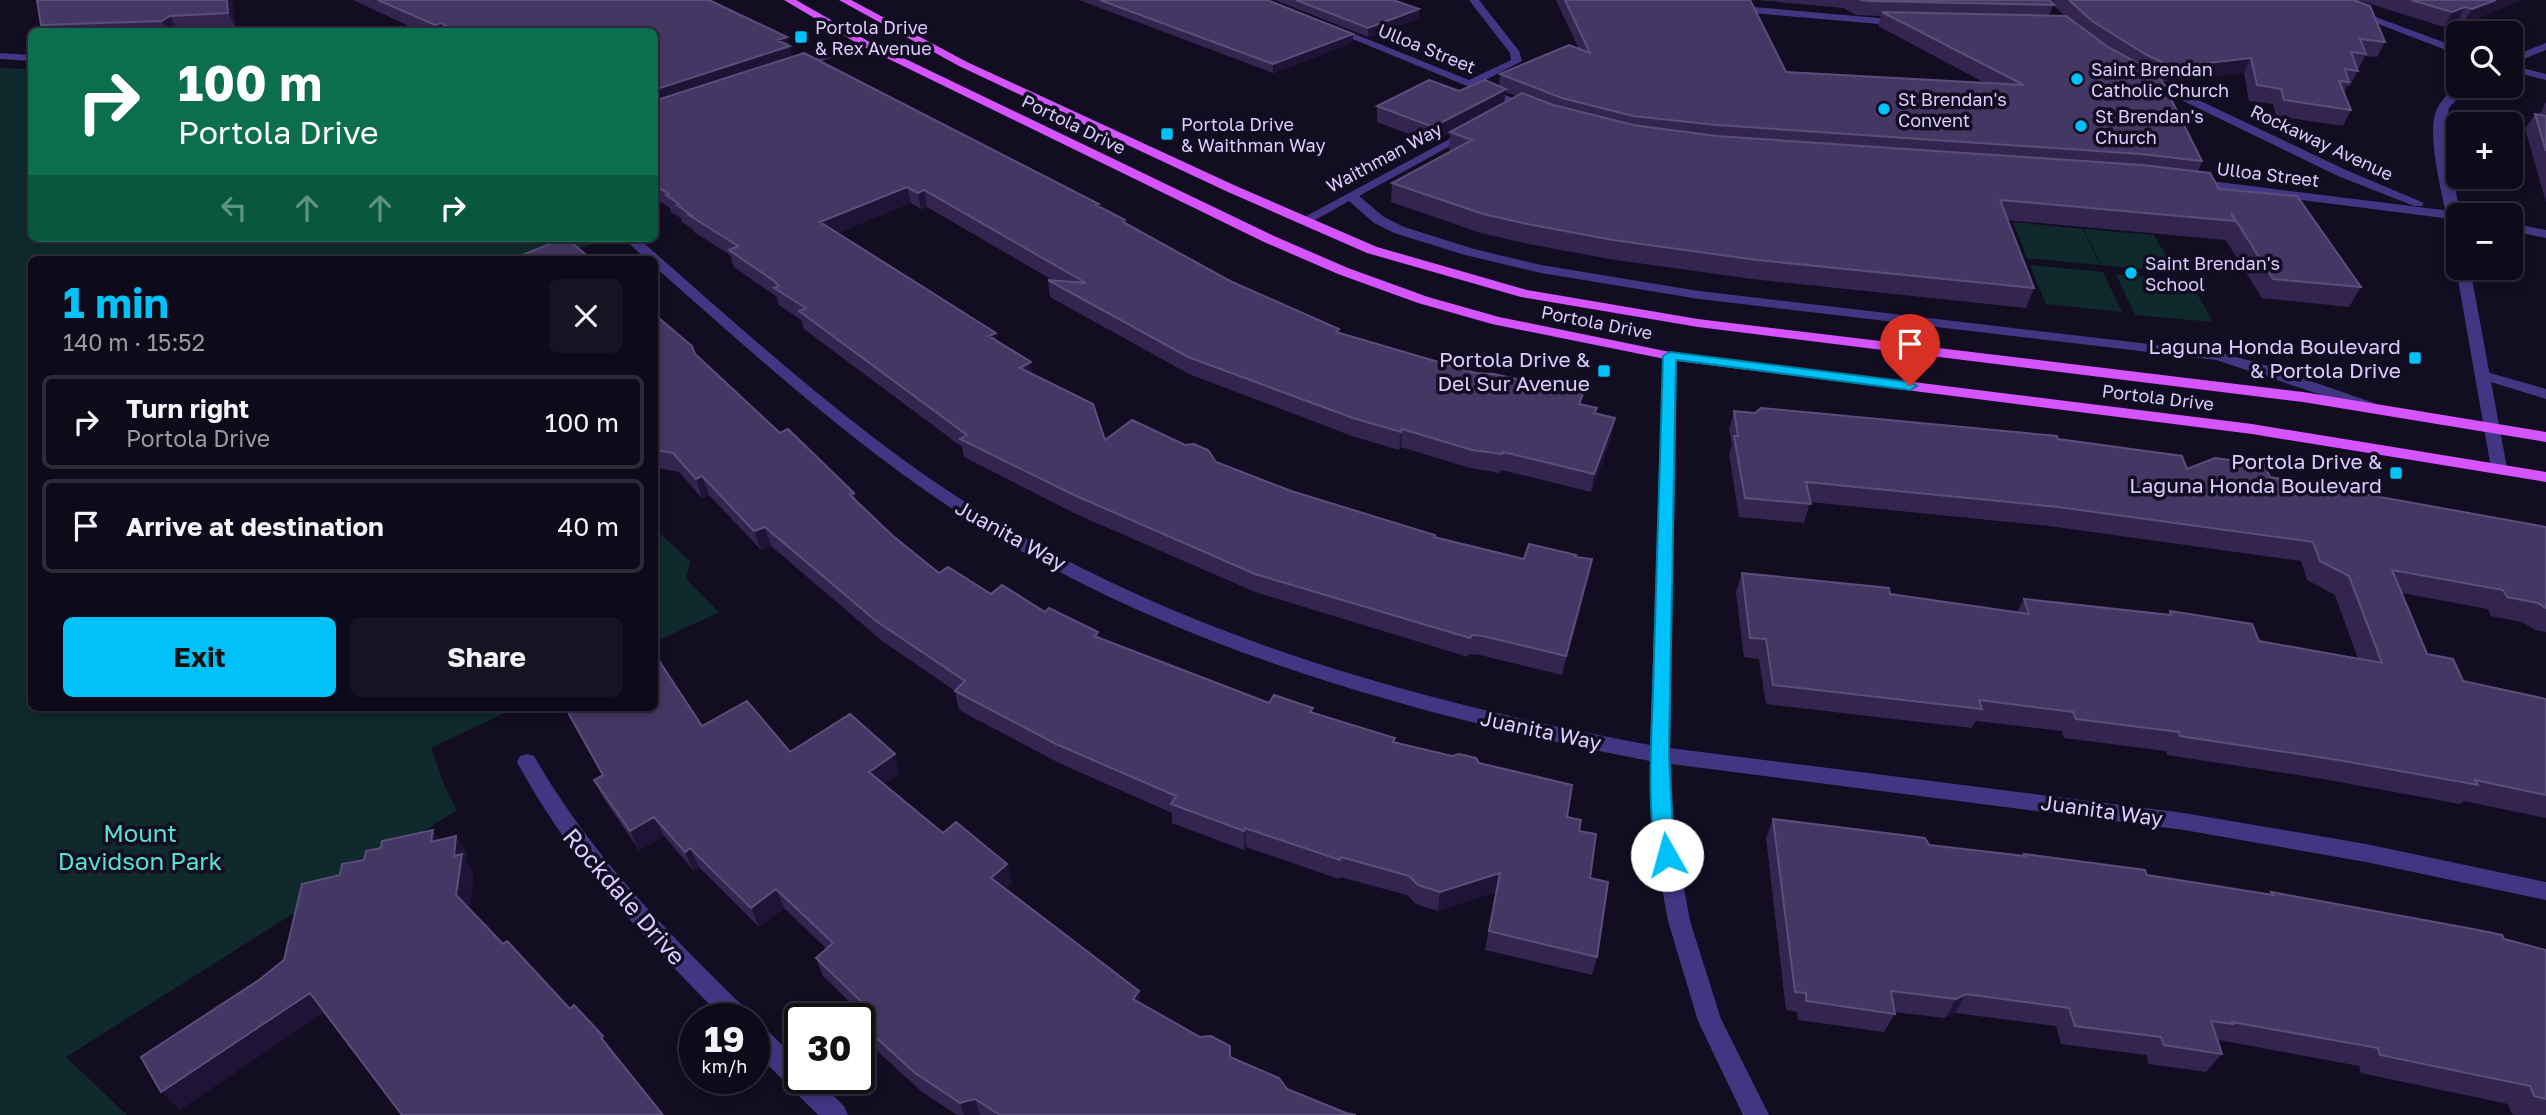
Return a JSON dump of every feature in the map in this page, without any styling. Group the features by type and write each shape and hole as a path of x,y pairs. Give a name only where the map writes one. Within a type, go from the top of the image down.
{"main road":[{"name":"Portola Drive","path":"789,0 864,43 1269,239 1343,271 1423,300 1497,321 1670,356 2240,427 2546,477"},
{"name":"Portola Drive","path":"844,0 963,64 1303,221 1372,250 1526,294 1616,311 2374,407 2546,437"}],"street":[{"path":"1469,84 1517,61 1515,52 1474,0"},
{"path":"1722,0 1752,10 1917,24"},
{"path":"2321,0 2446,47"},
{"path":"2350,0 2366,9 2374,18"},
{"name":"Ulloa Street","path":"1324,25 1543,113"},
{"path":"779,72 864,43"},
{"path":"2523,56 2546,47"},
{"path":"0,57 28,58"},
{"path":"2523,71 2546,78"},
{"name":"Rockaway Avenue","path":"2134,73 2342,173 2394,195 2446,212"},
{"path":"2452,98 2440,117 2441,138 2454,203"},
{"path":"1504,113 1519,104"},
{"name":"Waithman Way","path":"1303,221 1481,125"},
{"name":"Ulloa Street","path":"2185,182 2446,215"},
{"name":"Portola Drive","path":"1350,195 1379,220 1399,230 1470,252 1541,269 1699,295 2217,356 2374,407"},
{"path":"2523,229 2546,234"},
{"name":"Juanita Way","path":"635,242 651,256"},
{"name":"Juanita Way","path":"658,262 886,454 950,500 1024,545 1097,582 1258,649 1354,681 1453,710 1555,735 1660,755 2067,804 2333,847 2546,891"},
{"path":"2465,280 2499,468"},
{"path":"1670,356 1660,755 1664,833 1679,921 1710,1021 1756,1115"},
{"path":"2483,376 2546,394"},
{"name":"Rockdale Drive","path":"527,762 546,799 600,874 638,917 724,1003"},
{"path":"770,1050 835,1115"}],"green space":[{"name":"Mount Davidson Park","path":"0,68 28,69 28,242 598,242 557,256 28,256 28,711 509,711 431,748 445,787 457,810 66,1057 127,1115 0,1115"},
{"path":"2013,222 2083,229 2100,265 2027,258"},
{"path":"2084,229 2154,235 2175,272 2101,265"},
{"path":"2030,265 2103,272 2122,312 2046,304"},
{"path":"2116,274 2190,281 2213,322 2135,315"},
{"path":"658,532 690,561 686,579 719,612 658,641"}],"building":[{"path":"37,0 227,0 228,13 170,16 162,21 41,25"},
{"path":"378,0 709,0 787,37 777,40 790,46 658,89 658,28 448,28 442,23 435,25"},
{"path":"1100,0 1267,0 1353,34 1273,64"},
{"path":"1296,0 1393,0 1419,9 1368,28"},
{"path":"1565,0 1750,0 1786,72 2024,85 1882,12 2066,16 2108,47 2159,75 2202,161 2141,154 1716,125 1633,116 1562,98 1500,74 1569,45 1590,53"},
{"path":"1860,0 2049,0 2054,5 1870,1"},
{"path":"2069,0 2353,0 2370,6 2385,42 2360,39 2366,54 2351,52 2358,71 2345,69 2349,82 2339,81 2351,110 2284,100 2281,89 2257,85 2251,58 2172,67 2092,21"},
{"path":"2411,0 2496,0 2472,9 2465,7 2452,12"},
{"path":"804,53 1099,204 1096,205 1125,220 1123,222 1230,281 1339,329 1336,332 1476,373 1494,374 1583,394 1579,404 1597,408 1594,413 1615,418 1594,474 1503,452 1472,450 1402,429 1401,432 1353,418 1188,357 1048,280 1086,283 924,190 918,193 907,187 820,222 996,333 989,336 1031,362 1020,368 1093,404 1105,440 1132,420 1185,445 1194,444 1208,450 1216,462 1291,491 1435,535 1434,537 1524,559 1529,544 1592,559 1566,656 1483,636 1472,635 1470,638 1255,574 1074,495 960,439 967,435 799,311 806,308 774,288 779,286 729,250 738,246 689,215 666,195 669,194 658,187 658,100"},
{"path":"1429,80 1459,91 1485,80 1506,89 1433,127 1377,106"},
{"path":"1522,93 1553,105 1633,125 1716,136 2142,165 2210,173 2219,189 2297,196 2361,287 2273,279 2231,213 2235,221 2000,200 2034,288 1757,260 1613,240 1483,214 1392,183 1472,140 1450,132"},
{"path":"2535,114 2546,116 2546,151"},
{"path":"556,242 571,242 587,256 520,256"},
{"path":"658,317 692,346 695,354 780,433 788,429 854,493 850,495 893,536 939,573 948,567 991,594 1002,585 1045,612 1049,608 1098,632 1094,636 1269,703 1274,695 1313,708 1310,712 1395,738 1393,742 1452,756 1459,754 1476,758 1479,763 1572,785 1567,817 1581,820 1579,831 1596,834 1590,878 1608,882 1597,957 1489,931 1500,873 1440,892 1418,885 1409,876 1341,857 1340,860 1245,828 1244,831 1171,804 1176,796 1056,744 955,691 965,681 876,621 765,527 754,531 702,476 696,479 673,453 658,451"},
{"path":"1761,408 2057,436 2058,439 2182,456 2187,469 2215,458 2264,465 2270,477 2546,527 2546,608 2538,603 2507,597 2503,590 2392,570 2427,654 2453,659 2463,681 2546,699 2546,795 2475,780 2478,785 2180,736 2179,732 2076,719 2073,712 1979,700 1982,709 1773,685 1766,639 1750,638 1742,573 1889,588 1890,594 2029,614 2024,599 2171,615 2170,611 2252,624 2259,641 2382,663 2349,576 2320,561 2313,542 2058,507 1806,482 1811,504 1745,498 1734,436 1738,436 1734,411 1755,413"},
{"path":"658,659 702,726 747,701 790,752 850,714 895,754 869,772 943,833 956,822 1007,864 991,878 1139,991 1133,999 1200,1037 1211,1036 1230,1046 1230,1057 1279,1078 1287,1089 1356,1115 1000,1115 975,1099 960,1103 915,1073 875,1037 875,1003 863,1003 816,958 833,943 776,889 751,908 690,848 685,852 654,817 630,831 594,780 603,775 567,711 658,711"},
{"path":"1773,819 1925,838 1929,845 2145,870 2147,875 2273,895 2271,892 2473,929 2502,935 2504,939 2546,950 2546,1099 2534,1096 2530,1086 2380,1055 2378,1048 2232,1022 2233,1024 2211,1021 2222,1054 2164,1045 2161,1037 2075,1026 2069,1008 1966,994 1956,999 1891,991 1895,1014 1806,1001 1806,993 1795,992"},
{"path":"433,830 431,842 456,836 454,856 462,854 456,895 503,944 507,941 570,1009 574,1005 603,1036 601,1038 663,1115 402,1115 310,993 161,1092 141,1057 259,980 284,960 302,884 340,875 342,864 364,860 366,851 381,848 382,841"}],"place":[{"name":"Portola Drive & Rex Avenue","path":"801,37"},
{"name":"Saint Brendan Catholic Church","path":"2077,79"},
{"name":"St Brendan's Convent","path":"1884,109"},
{"name":"St Brendan's Church","path":"2081,126"},
{"name":"Portola Drive & Waithman Way","path":"1167,134"},
{"name":"Saint Brendan's School","path":"2131,273"},
{"name":"Laguna Honda Boulevard & Portola Drive","path":"2415,358"},
{"name":"Portola Drive & Del Sur Avenue","path":"1604,371"},
{"name":"Portola Drive & Laguna Honda Boulevard","path":"2396,473"}],"route":[{"path":"1667,855 1660,755 1670,356 1910,386"}]}
